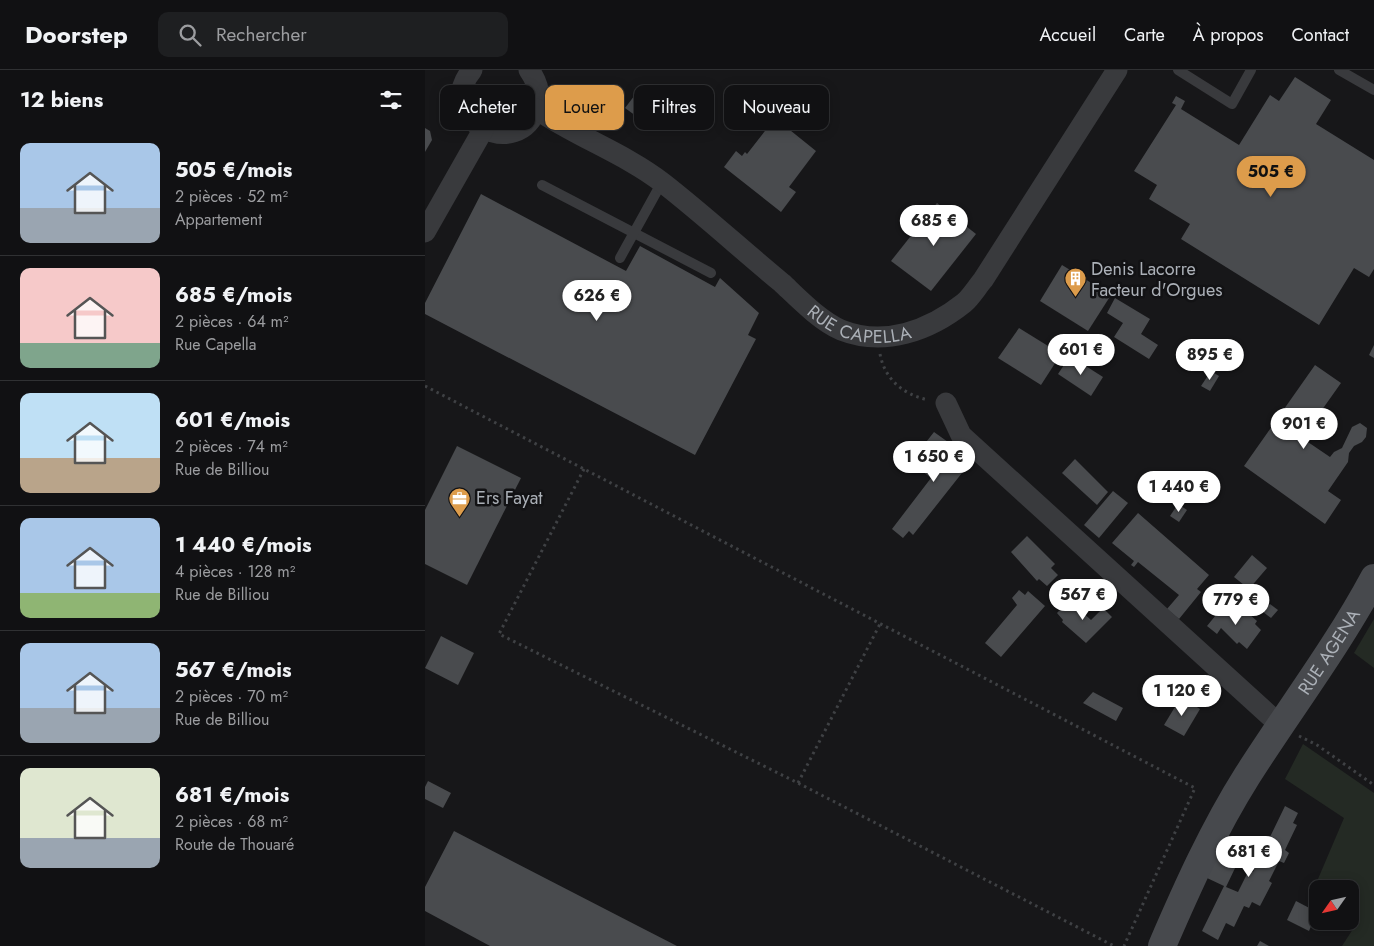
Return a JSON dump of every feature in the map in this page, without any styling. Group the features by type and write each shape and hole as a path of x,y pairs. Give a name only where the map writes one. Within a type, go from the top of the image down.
{"main road":[{"name":"RUE AGENA","path":"1162,946 1214,834 1246,777 1355,613 1374,578"}],"street":[{"path":"529,70 539,93 536,110"},
{"name":"RUE CAPELLA","path":"536,110 559,125 634,163 662,182 812,309 840,329 880,339 911,332 943,318 965,302 983,280 1117,70"},
{"path":"425,231 483,130 498,134 516,130"},
{"path":"946,404 961,435 1281,726"}],"lane":[{"path":"1178,70 1232,104 1251,70"},
{"path":"1339,70 1374,90"},
{"path":"620,258 662,182"},
{"path":"542,184 633,234 711,273"}],"path":[{"path":"880,339 883,367 898,387 912,395 946,404"},
{"path":"425,386 1195,788 1124,946"},
{"path":"584,469 499,634 798,783 1114,946"},
{"path":"798,783 880,624"},
{"path":"1281,726 1317,745 1374,785"}],"shaded area":[{"path":"1374,619 1374,668 1354,653"},
{"path":"1303,744 1374,793 1374,946 1342,946 1352,930 1359,930 1359,880 1318,880 1344,818 1285,779"}],"building":[{"path":"1295,77 1331,100 1316,124 1374,160 1374,269 1369,277 1354,268 1319,325 1181,239 1190,224 1149,199 1157,185 1134,171 1176,105 1172,103 1176,96 1185,101 1181,109 1239,145 1270,95 1279,101"},
{"path":"634,96 634,115 625,108"},
{"path":"425,128 430,131 432,140 425,152"},
{"path":"766,130 790,130 816,151 789,187 796,192 781,212 724,167 736,151 742,156 745,152 747,154"},
{"path":"481,194 626,271 640,246 715,287 720,278 759,313 748,335 756,339 695,455 425,314 425,303"},
{"path":"937,203 976,234 931,291 891,261"},
{"name":"Denis Lacorre Facteur d'Orgues","path":"1062,265 1111,295 1088,331 1040,301"},
{"path":"1115,298 1150,319 1141,334 1158,345 1149,359 1114,337 1123,323 1107,313"},
{"path":"1019,328 1061,354 1041,385 998,358"},
{"path":"1374,345 1374,358 1369,355"},
{"path":"1070,356 1103,377 1091,396 1058,374"},
{"path":"1315,365 1341,383 1302,438 1330,457 1334,452 1342,448 1352,427 1360,423 1367,428 1366,437 1362,442 1354,446 1349,453 1348,462 1328,491 1341,500 1325,524 1244,466"},
{"path":"1211,371 1219,376 1210,391 1201,386"},
{"path":"934,432 955,447 957,446 973,459 913,535 909,531 903,538 892,529 931,478 922,471 932,459 928,455 931,452 923,446"},
{"path":"457,446 521,478 467,585 425,564 425,510"},
{"path":"1075,459 1108,492 1097,505 1062,473"},
{"path":"1113,491 1128,503 1099,538 1084,525"},
{"path":"1178,504 1187,510 1179,522 1170,516"},
{"path":"1138,513 1209,575 1197,589 1201,592 1179,619 1167,609 1179,595 1138,562 1134,567 1131,565 1134,561 1112,543"},
{"path":"1027,536 1055,564 1051,568 1058,575 1047,586 1039,579 1037,581 1011,552"},
{"path":"1252,555 1267,568 1249,589 1234,577"},
{"path":"1019,590 1025,595 1028,591 1045,606 1001,657 985,643 1017,605 1012,598"},
{"path":"1069,600 1091,620 1103,608 1112,617 1086,643 1062,622 1063,620 1057,613"},
{"path":"1225,604 1239,616 1242,613 1248,613 1257,621 1255,624 1261,630 1247,649 1239,642 1237,644 1221,628 1217,634 1207,626"},
{"path":"1270,604 1278,610 1271,618 1263,612"},
{"path":"441,636 474,653 458,685 425,668"},
{"path":"1093,692 1123,708 1116,721 1083,703"},
{"path":"1181,697 1200,709 1184,736 1164,725"},
{"path":"428,781 451,793 443,808 425,799 425,787"},
{"path":"1285,806 1298,813 1293,823 1297,825 1285,850 1289,853 1284,863 1279,861 1269,881 1272,883 1260,906 1252,902 1249,908 1244,906 1234,927 1226,923 1218,940 1202,931 1224,886 1207,878 1217,855 1237,864 1226,887 1238,892 1249,870 1253,872"},
{"path":"454,831 677,946 490,946 425,911 425,887"},
{"path":"1296,901 1309,908 1309,931 1287,920"},
{"path":"1260,941 1269,946 1257,946"}],"place":[{"name":"Denis Lacorre Facteur d'Orgues","path":"1075,298"},
{"name":"Ers Fayat","path":"460,517"}]}
